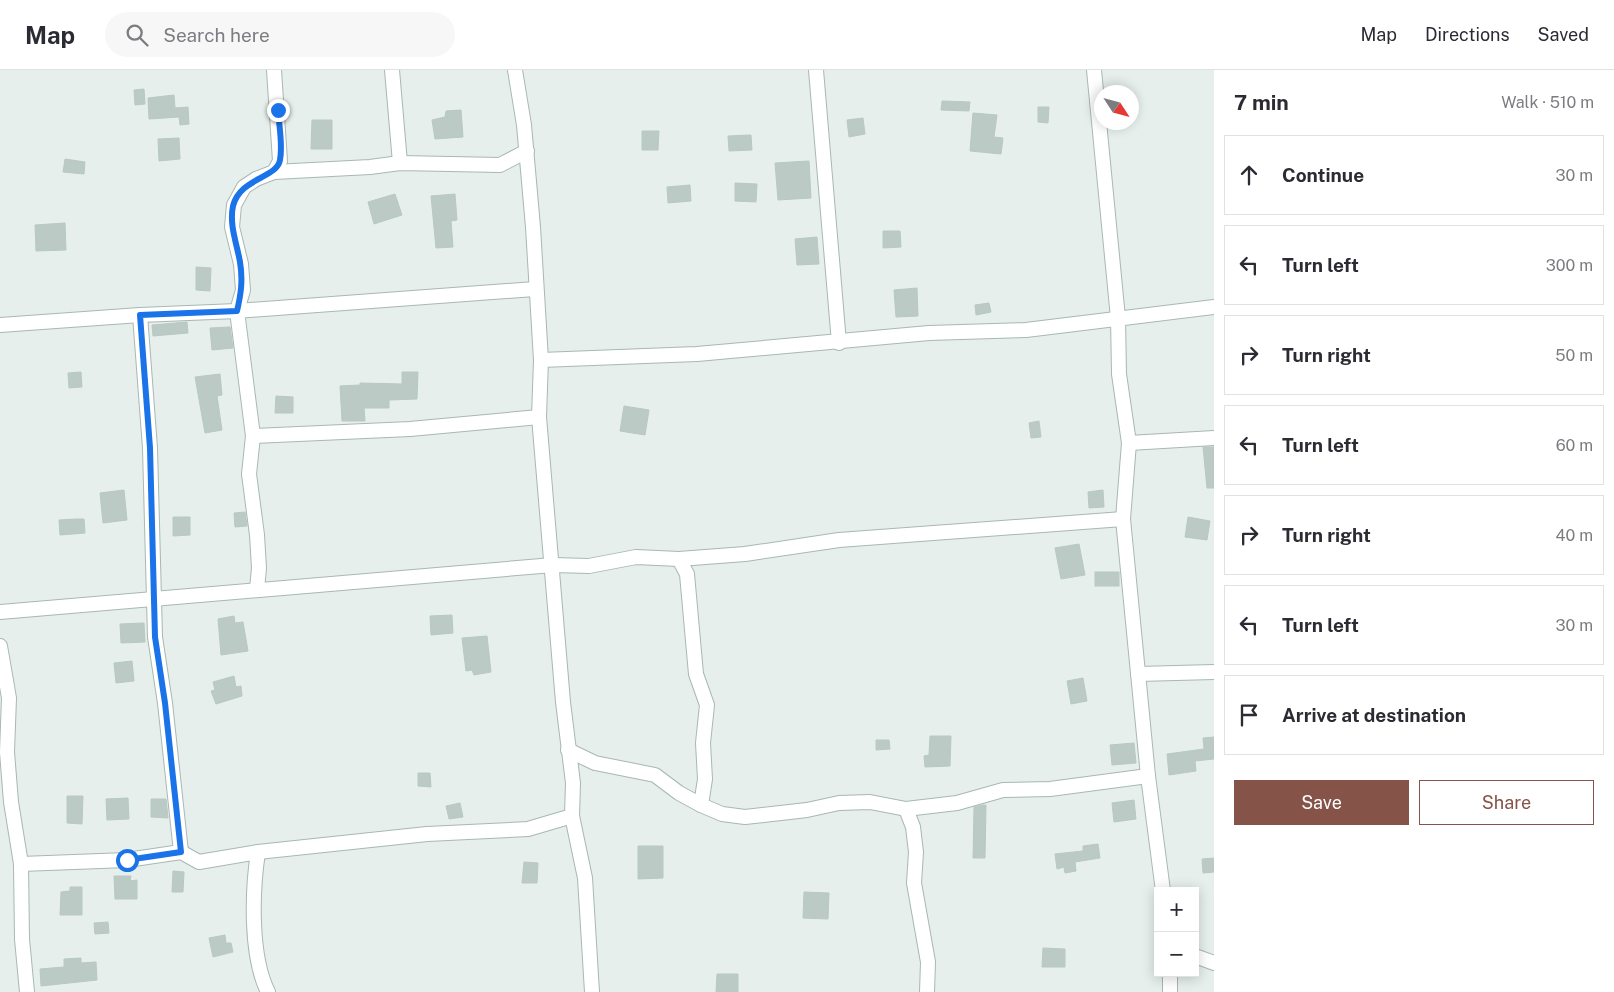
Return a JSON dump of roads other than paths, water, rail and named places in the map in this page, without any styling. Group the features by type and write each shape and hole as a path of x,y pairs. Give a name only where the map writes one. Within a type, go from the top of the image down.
{"street":[{"path":"274,70 280,161 274,172"},
{"path":"392,70 400,163"},
{"path":"515,70 526,151 533,227 535,289 541,360 539,417 568,750 573,783 572,816 585,878 592,992"},
{"path":"816,70 839,343"},
{"path":"1094,70 1118,318 1119,374 1129,443 1123,518 1148,776 1162,887"},
{"path":"257,589 259,568 257,535 249,474 253,436 237,311 242,290 240,264 232,227 234,205 244,187 256,179 274,172 370,167 400,163 500,165 526,151"},
{"path":"0,325 140,315 237,311 535,289"},
{"path":"541,360 697,354 839,343 929,333 1026,330 1214,307"},
{"path":"140,315 150,448 155,637 165,703 181,852"},
{"path":"253,436 410,429 539,417"},
{"path":"1129,443 1214,438"},
{"path":"0,612 153,597 553,565 589,566 636,557 679,559 745,554 839,540 1123,518"},
{"path":"679,559 687,574 696,674 707,706 703,742 705,779 701,806"},
{"path":"0,646 9,698 7,752 11,802 21,864 22,939 27,992"},
{"path":"1138,674 1214,672"},
{"path":"568,750 595,763 655,775 679,793 701,806 722,814 745,817 807,810 839,803 870,802 906,809 957,803 1003,790 1050,789 1148,776"},
{"path":"906,809 913,827 916,852 914,882 928,962 927,992"},
{"path":"21,864 127,860 181,852 199,862 258,852 427,834 528,829 572,816"},
{"path":"258,852 254,876 256,958 260,977 268,992"},
{"path":"1199,957 1214,963"},
{"path":"1170,977 1170,992"}]}
